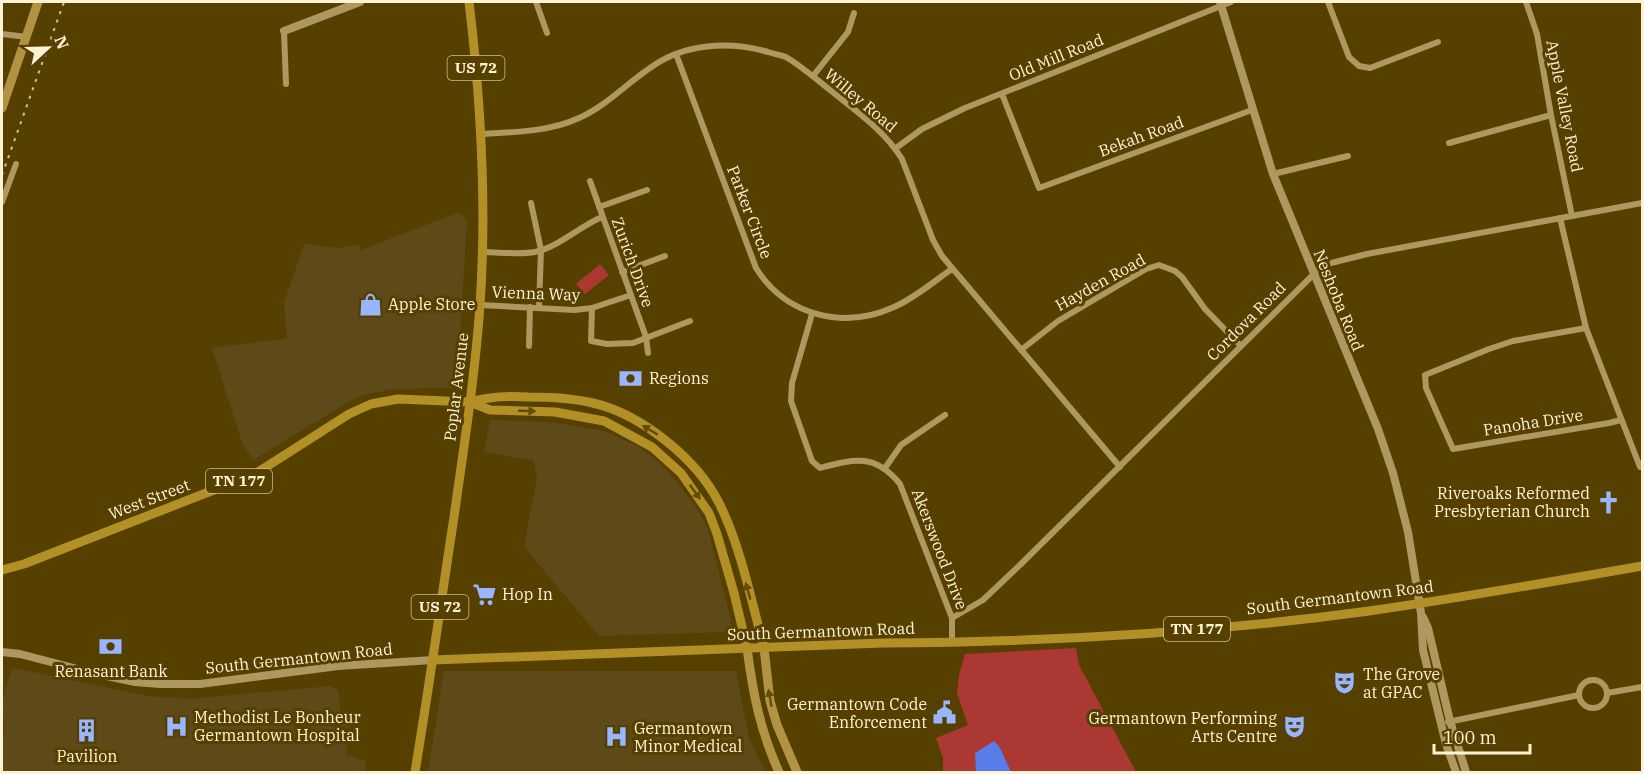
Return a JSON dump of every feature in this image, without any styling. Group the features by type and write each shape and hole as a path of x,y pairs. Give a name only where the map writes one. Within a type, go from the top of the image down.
{"main road":[{"path":"2,108 38,2"},
{"name":"Poplar Avenue","path":"415,772 470,402 480,305 481,134 469,2"},
{"path":"470,402 491,396 560,398 595,403 626,416 661,437 708,484 719,502 734,541 764,648 770,701 777,725 797,772"},
{"name":"West Street","path":"2,570 24,564 255,474 349,414 371,404 399,399 470,402"},
{"path":"470,402 490,410 555,412 604,421 652,447 682,474 709,513 731,583 747,648 753,696 778,772"},
{"name":"South Germantown Road","path":"433,660 952,643 1163,632 1367,611 1420,608 1642,566"}],"street":[{"path":"286,84 284,31 360,2"},
{"path":"536,2 547,33"},
{"name":"Old Mill Road","path":"896,148 939,120 1037,78 1231,2"},
{"path":"1328,2 1349,57 1359,66 1370,68 1438,42"},
{"name":"Apple Valley Road","path":"1526,2 1537,34 1572,216"},
{"name":"Neshoba Road","path":"1221,4 1273,174 1387,455 1408,532 1420,608 1423,650 1446,722 1466,772"},
{"path":"813,76 848,32 854,13"},
{"path":"2,34 27,37"},
{"name":"Willey Road","path":"481,134 550,128 576,120 595,110 652,66 676,54 710,46 741,46 785,57 813,76 882,133 896,148 906,166 933,240 942,256 1120,467"},
{"name":"Parker Circle","path":"676,54 756,267 765,280 786,300 813,314 822,316 854,318 878,314 896,306 952,269"},
{"name":"Bekah Road","path":"1002,94 1039,188 1252,110"},
{"path":"1449,143 1551,115"},
{"path":"1273,174 1348,156"},
{"path":"2,202 16,164"},
{"name":"Zurich Drive","path":"590,181 646,337 648,352"},
{"path":"599,207 647,190"},
{"path":"531,203 541,250 539,308"},
{"name":"Cordova Road","path":"952,618 983,600 1120,467 1313,273 1323,266 1350,257 1560,218 1642,206"},
{"path":"482,252 541,250 602,217"},
{"path":"1560,218 1586,328 1640,467"},
{"path":"622,272 665,256"},
{"name":"Hayden Road","path":"1021,350 1058,321 1146,269 1159,265 1175,271 1205,309 1240,345"},
{"name":"Vienna Way","path":"480,305 563,310 592,308 631,295"},
{"path":"529,346 530,307"},
{"name":"Vienna Way","path":"592,308 591,342 633,344 690,321"},
{"path":"813,314 792,383 791,401 812,461 820,468 856,460 872,462 885,468 900,445 945,415"},
{"name":"Panoha Drive","path":"1586,328 1514,341 1489,349 1425,375 1426,388 1450,447 1453,449 1621,420"},
{"name":"Akerswood Drive","path":"885,468 900,484 907,498 952,618 952,643"},
{"name":"South Germantown Road","path":"2,652 20,654 135,682 160,684 200,684 338,666 433,660"},
{"path":"1592,680 1601,682 1607,693 1606,701 1596,708 1587,706 1581,700 1580,695 1584,683 1592,680"},
{"path":"1607,693 1642,687"},
{"path":"1446,722 1580,695"},
{"name":"Neshoba Road","path":"1446,722 1456,772"}],"shaded area":[{"path":"457,213 463,215 467,222 457,382 453,388 393,389 363,395 253,460 242,443 212,348 287,338 284,303 304,244 340,248 358,245 361,250"},
{"path":"600,264 609,275 585,294 576,284"},
{"path":"490,420 550,422 599,430 639,447 657,461 674,478 698,510 708,529 730,616 731,626 727,632 599,636 524,547 537,477 533,460 484,452"},
{"path":"1076,648 1079,665 1136,772 943,772 943,758 936,738 968,725 957,693 965,654"},
{"name":"Methodist Le Bonheur Germantown Hospital","path":"14,668 147,696 188,699 331,686 338,690 341,715 349,719 346,755 366,761 365,772 2,772 2,734 5,733 2,704 10,674"},
{"path":"444,671 736,671 749,739 766,772 428,772"}],"water":[{"path":"994,741 999,746 1011,772 976,772 975,753"}],"railway":[{"path":"2,175 64,2"}],"place":[{"name":"Apple Store","path":"370,304"},
{"name":"Regions","path":"631,378"},
{"name":"Riveroaks Reformed Presbyterian Church","path":"1608,502"},
{"name":"Hop In","path":"484,594"},
{"name":"Renasant Bank","path":"111,646"},
{"name":"The Grove at GPAC","path":"1345,683"},
{"name":"Germantown Code Enforcement","path":"945,713"},
{"name":"Methodist Le Bonheur Germantown Hospital","path":"176,726"},
{"name":"Germantown Performing Arts Centre","path":"1295,727"},
{"name":"Pavilion","path":"87,731"},
{"name":"Germantown Minor Medical","path":"616,737"}]}
